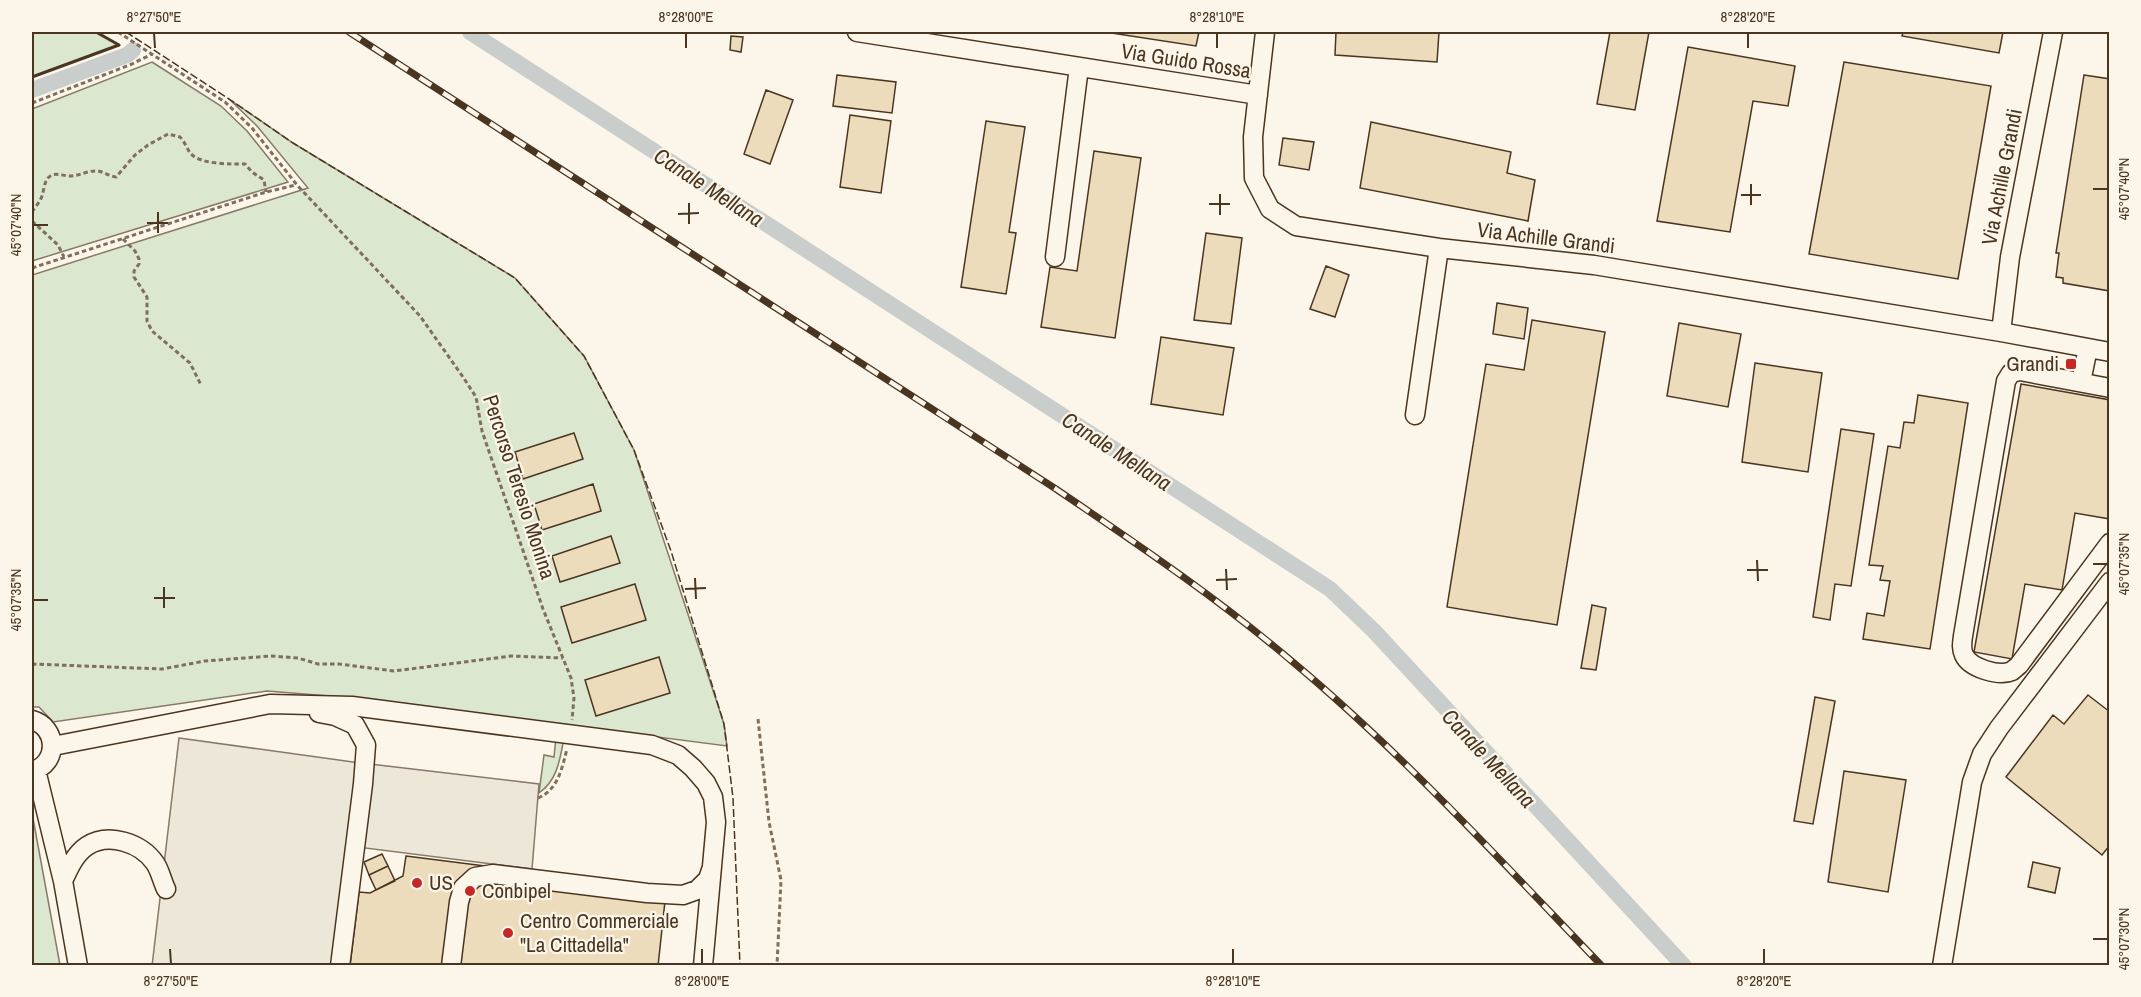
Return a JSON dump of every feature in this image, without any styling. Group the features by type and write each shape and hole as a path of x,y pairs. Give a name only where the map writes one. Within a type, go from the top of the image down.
{"street":[{"name":"Via Guido Rossa","path":"857,32 1258,95"},
{"name":"Via Achille Grandi","path":"1265,32 1253,137 1254,178 1270,209 1296,226 1439,248 1594,265 2109,352"},
{"name":"Via Achille Grandi","path":"2001,332 2010,257 2053,32"},
{"path":"1054,257 1079,67"},
{"path":"1415,415 1439,248"},
{"path":"2081,382 2088,348"},
{"path":"2109,388 2020,371 2011,373 2006,381 1963,636 1962,648 1965,658 1974,666 1994,672 2010,672 2019,665 2109,543"},
{"path":"1941,966 1972,782 1982,754 2109,582"},
{"path":"2047,626 2066,640"},
{"path":"270,704 335,716 355,725 366,745 340,966"},
{"path":"53,746 270,704 352,706 652,745 678,755 706,783 713,797 716,822 703,966"},
{"path":"32,720 42,724 48,730 53,746 48,761 34,771 63,881 78,966"},
{"path":"63,881 72,862 88,846 105,840 122,841 141,848 156,863 166,889"},
{"path":"451,966 459,902 464,888 475,878 492,874 647,893 683,895 697,890 708,879 713,863"}],"path":[{"name":"Percorso Teresio Monina","path":"118,32 225,102 252,128 297,185 420,316 476,397 482,431 543,609 571,678 574,698 572,726"},
{"path":"32,103 152,54"},
{"path":"32,212 42,197 46,180 51,175 68,176 100,171 108,176 116,177 135,155 168,134 180,137 192,154 198,158 219,164 245,164 264,180 266,192"},
{"path":"32,268 266,192 297,185"},
{"path":"32,221 58,245 64,258"},
{"path":"123,239 135,251 139,259 134,277 147,297 147,321 152,331 190,363 201,385"},
{"path":"32,664 162,669 205,661 271,656 298,658 318,664 339,664 394,671 511,656 563,658"},
{"path":"758,719 769,822 781,880 777,966"},
{"path":"538,798 546,795 553,787 562,769 570,739"}],"green space":[{"path":"32,32 96,32 119,45 32,77"},
{"path":"152,62 221,106 247,131 288,182 32,261 32,109"},
{"path":"229,99 293,143 515,278 584,356 634,450 724,724 727,746 354,698 267,691 53,722 39,707 32,707 32,275 308,188 257,126"},
{"path":"556,737 564,738 557,768 550,782 539,793 544,755 554,757"},
{"path":"32,813 60,965 32,965"}],"shaded area":[{"path":"179,738 539,784 532,869 350,846 335,965 152,966"}],"building":[{"path":"1105,32 1199,32 1196,46"},
{"path":"1336,32 1439,32 1437,62 1335,55"},
{"path":"1610,32 1649,32 1635,110 1597,104"},
{"path":"1903,32 2003,32 1999,53 1902,36"},
{"path":"731,36 743,37 741,52 730,50"},
{"path":"1688,47 1795,66 1788,106 1753,101 1730,232 1657,221"},
{"path":"1844,62 1991,86 1958,279 1809,254"},
{"path":"837,75 896,82 892,113 833,106"},
{"path":"2084,75 2110,79 2110,291 2063,283 2063,278 2056,277 2059,253 2056,253"},
{"path":"766,90 793,100 770,164 744,154"},
{"path":"850,115 891,121 881,193 840,187"},
{"path":"986,121 1025,127 1009,232 1016,233 1006,294 961,287"},
{"path":"1371,122 1511,152 1507,173 1535,180 1528,221 1360,188"},
{"path":"1283,138 1314,142 1309,170 1279,165"},
{"path":"1094,151 1141,158 1115,338 1041,327 1050,267 1077,271"},
{"path":"1206,233 1242,238 1231,324 1194,320"},
{"path":"1326,266 1349,275 1335,317 1310,309"},
{"path":"1497,303 1528,308 1524,339 1493,334"},
{"path":"1532,320 1605,332 1557,625 1447,607 1486,364 1524,370"},
{"path":"1679,323 1741,334 1728,407 1667,396"},
{"path":"1161,337 1234,348 1223,415 1151,404"},
{"path":"1755,363 1822,373 1808,472 1742,462"},
{"path":"2021,384 2110,400 2110,519 2075,513 2062,590 2025,584 2012,659 1974,652"},
{"path":"1918,395 1968,403 1930,649 1863,639 1867,613 1884,616 1890,581 1880,580 1883,566 1869,565 1888,446 1900,448 1904,422 1914,423"},
{"path":"1841,429 1874,434 1851,586 1835,584 1830,620 1813,617"},
{"path":"574,433 583,459 523,479 515,452"},
{"path":"593,484 601,511 542,530 534,504"},
{"path":"611,536 620,563 560,582 552,556"},
{"path":"635,584 646,620 572,643 561,607"},
{"path":"1592,605 1606,608 1596,670 1581,668"},
{"path":"659,657 670,693 596,716 585,680"},
{"path":"2088,695 2110,712 2110,845 2102,855 2006,777 2053,715 2064,724"},
{"path":"1815,697 1835,701 1813,824 1794,821"},
{"path":"1844,771 1906,780 1888,892 1828,882"},
{"path":"382,854 388,866 369,875 364,862"},
{"name":"Centro Commerciale \"La Cittadella\"","path":"406,856 493,867 665,901 658,966 350,966 359,892 370,893 403,876"},
{"path":"2033,862 2060,868 2055,893 2028,887"},
{"path":"388,866 395,881 376,890 369,875"}],"waterway":[{"name":"Canale Mellana","path":"470,32 1330,589 1374,631 1684,966"},
{"name":"Canale Mellana","path":"32,90 127,55 133,50"}],"railway":[{"path":"349,32 1056,489 1207,594 1266,639 1375,735 1452,810 1602,966"}],"fence":[{"path":"126,32 293,143 515,278 584,356 634,450 671,551 724,724 733,798 740,966"}],"wall":[{"path":"96,32 119,45"},
{"path":"32,77 119,45"}],"place":[{"name":"Grandi","path":"2071,364"},
{"name":"US","path":"417,883"},
{"name":"Conbipel","path":"470,891"},
{"name":"Centro Commerciale \"La Cittadella\"","path":"508,933"}]}
